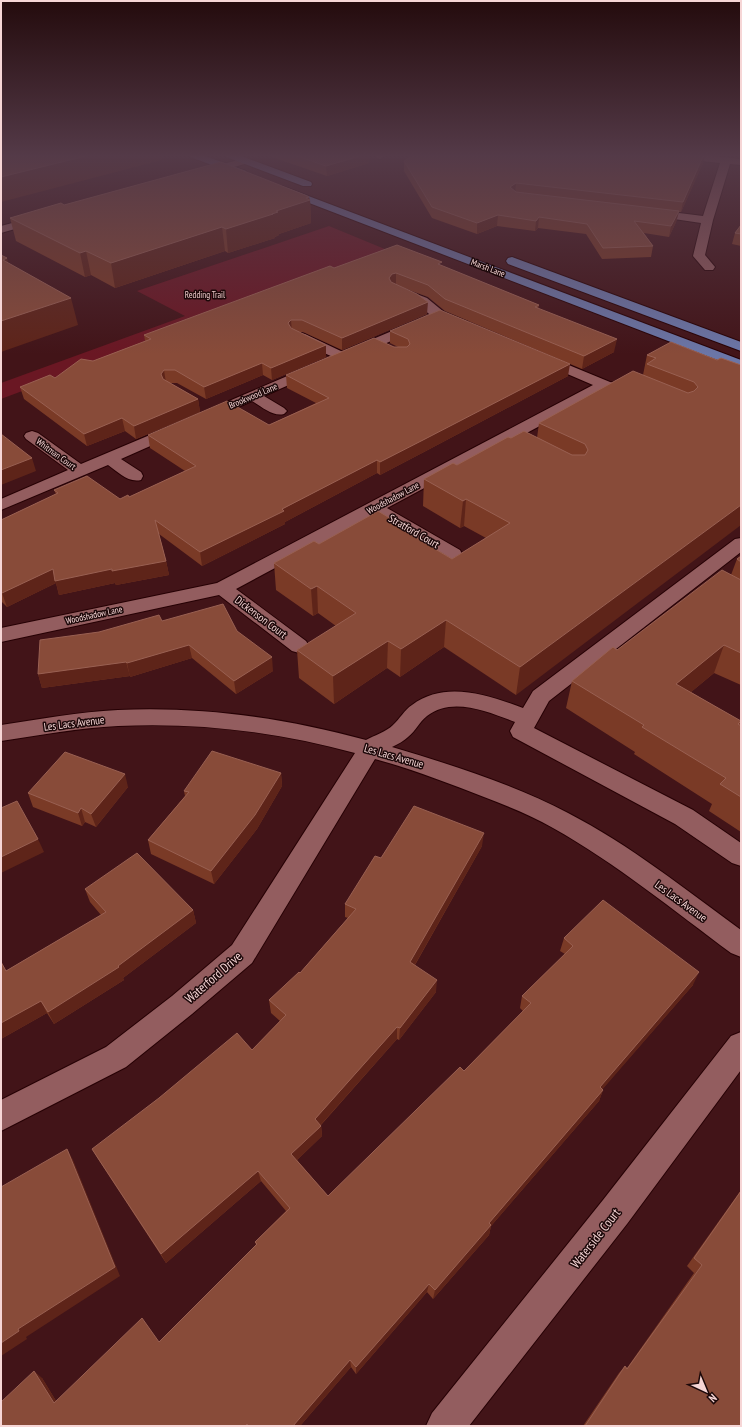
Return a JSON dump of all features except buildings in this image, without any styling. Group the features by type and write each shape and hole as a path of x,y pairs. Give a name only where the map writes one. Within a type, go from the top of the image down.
{"main road":[{"name":"Marsh Lane","path":"364,221 741,366"},
{"name":"Marsh Lane","path":"504,258 741,347"}],"street":[{"path":"1,230 34,221"},
{"path":"707,221 699,256 709,268"},
{"path":"396,290 422,301 439,315 475,330"},
{"name":"Brookwood Lane","path":"1,505 189,423 208,409 253,396 439,315"},
{"path":"297,336 342,357"},
{"path":"374,343 391,350"},
{"path":"533,354 605,385 627,390"},
{"name":"Woodshadow Lane","path":"1,635 223,588 605,385"},
{"path":"253,396 279,411"},
{"name":"Whitman Court","path":"32,436 80,471"},
{"path":"503,440 522,450"},
{"path":"109,458 135,476"},
{"name":"Stratford Court","path":"375,508 453,554"},
{"path":"741,544 541,696 521,731 684,817 741,856"},
{"path":"694,579 714,589"},
{"name":"Dickenson Court","path":"223,588 299,646"},
{"path":"370,748 401,731 410,718 421,709 434,703 450,699 467,699 483,702 528,718"},
{"name":"Les Lacs Avenue","path":"1,733 62,724 119,718 160,718 230,722 303,733 370,748 441,770 503,794 560,820 628,862 741,945"},
{"name":"Waterford Drive","path":"1,1116 116,1057 182,1006 242,954 370,748"},
{"name":"Waterside Court","path":"445,1426 615,1212 741,1046"}],"green space":[{"name":"Redding Trail","path":"329,226 392,252 1,399 1,383 185,316 137,291"}]}
